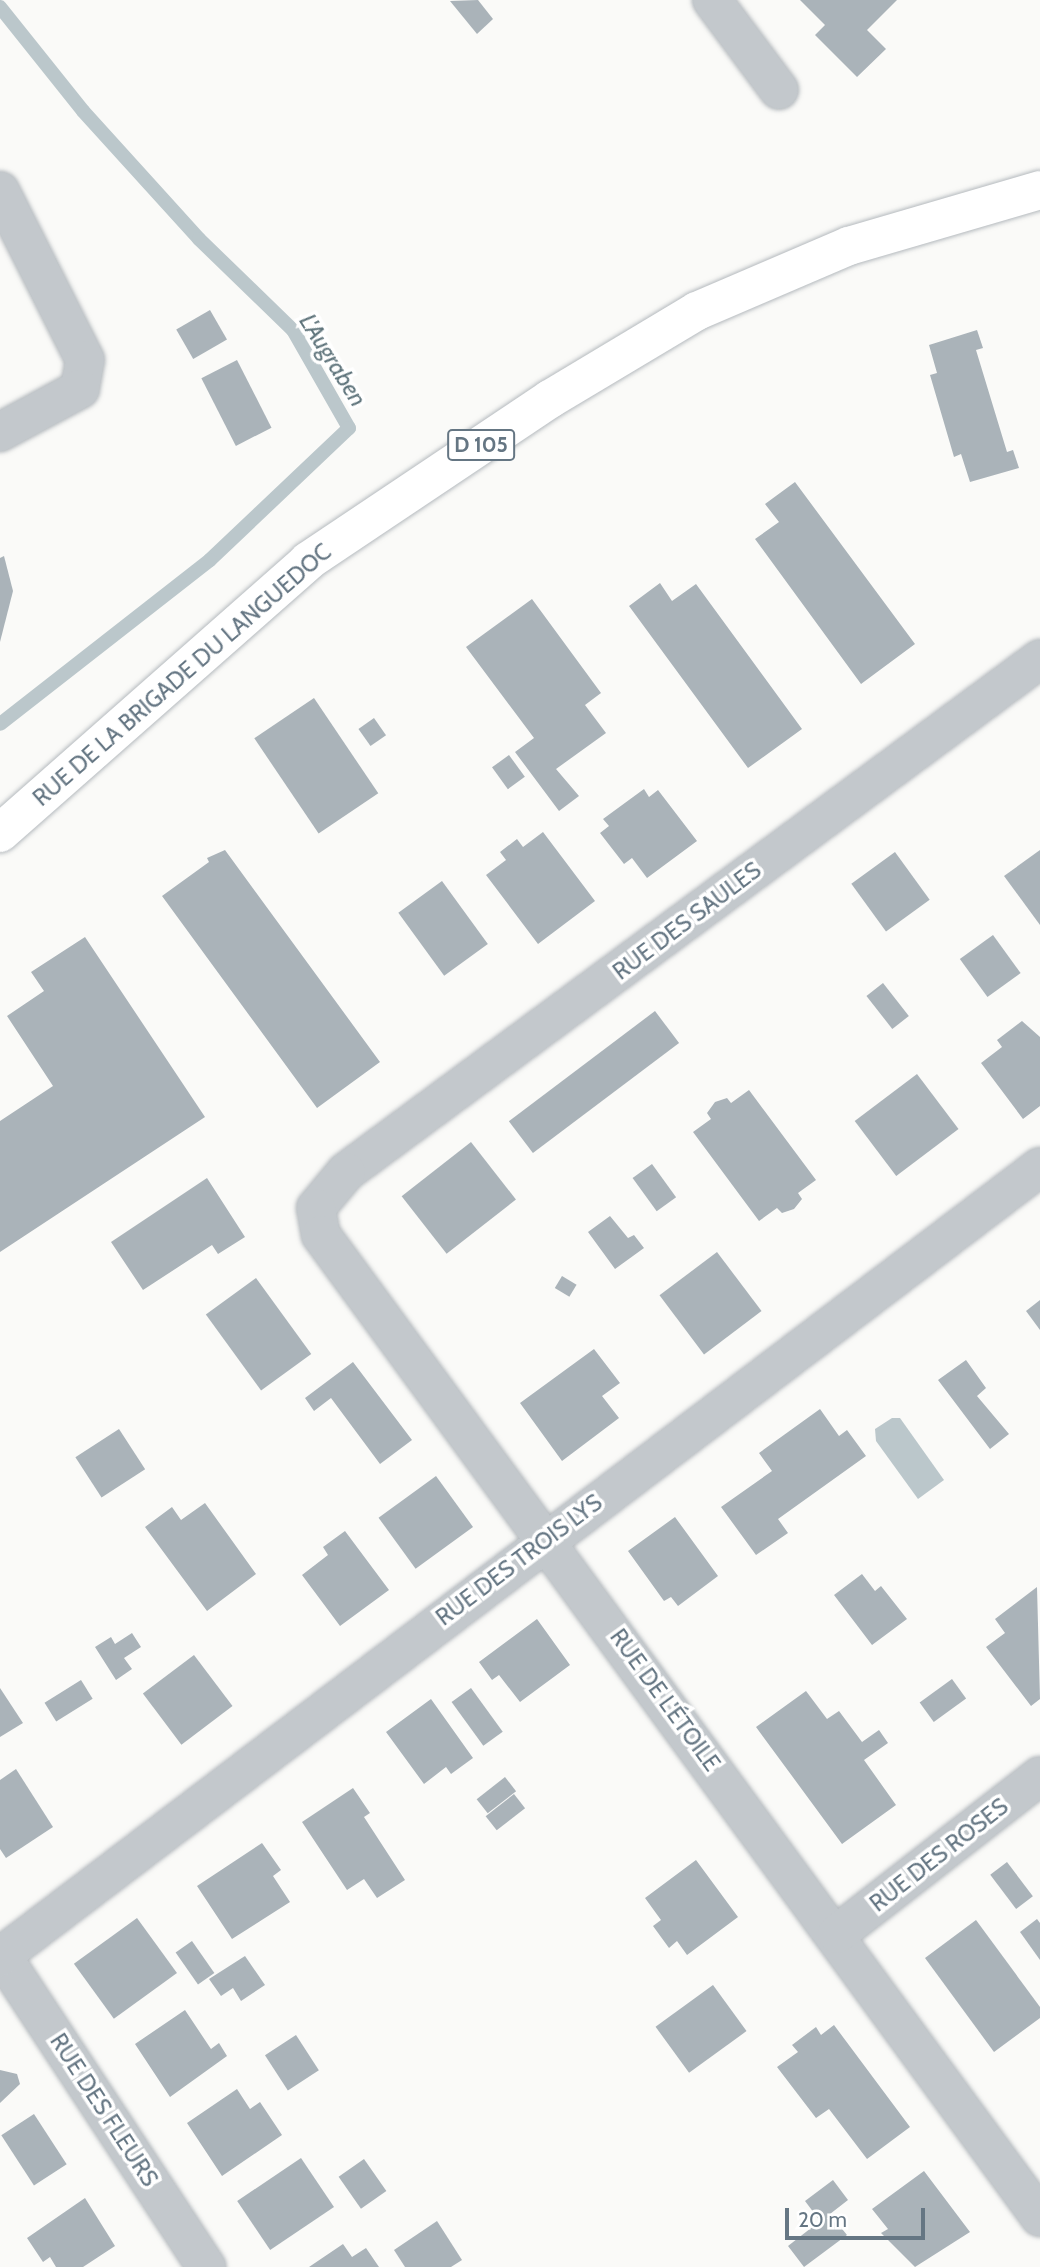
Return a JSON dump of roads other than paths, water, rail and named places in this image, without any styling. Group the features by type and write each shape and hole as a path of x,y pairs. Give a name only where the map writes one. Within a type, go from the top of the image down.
{"main road":[{"name":"RUE DE LA BRIGADE DU LANGUEDOC","path":"0,833 308,561 550,399 696,311 785,273 849,246 1040,190"}],"street":[{"path":"712,0 779,90"},
{"path":"0,191 85,360 80,389 0,432"},
{"name":"RUE DES SAULES","path":"335,1182 1040,659"},
{"name":"RUE DES TROIS LYS","path":"1,1955 1040,1167"},
{"name":"RUE DE L'ÉTOILE","path":"335,1182 316,1208 321,1235 837,1934 1040,2217"},
{"name":"RUE DES ROSES","path":"837,1934 1040,1776"},
{"name":"RUE DES FLEURS","path":"1,1955 206,2267"}],"waterway":[{"name":"L'Augraben","path":"0,7 83,111 199,239 293,330 349,428 210,560 0,724"}]}
